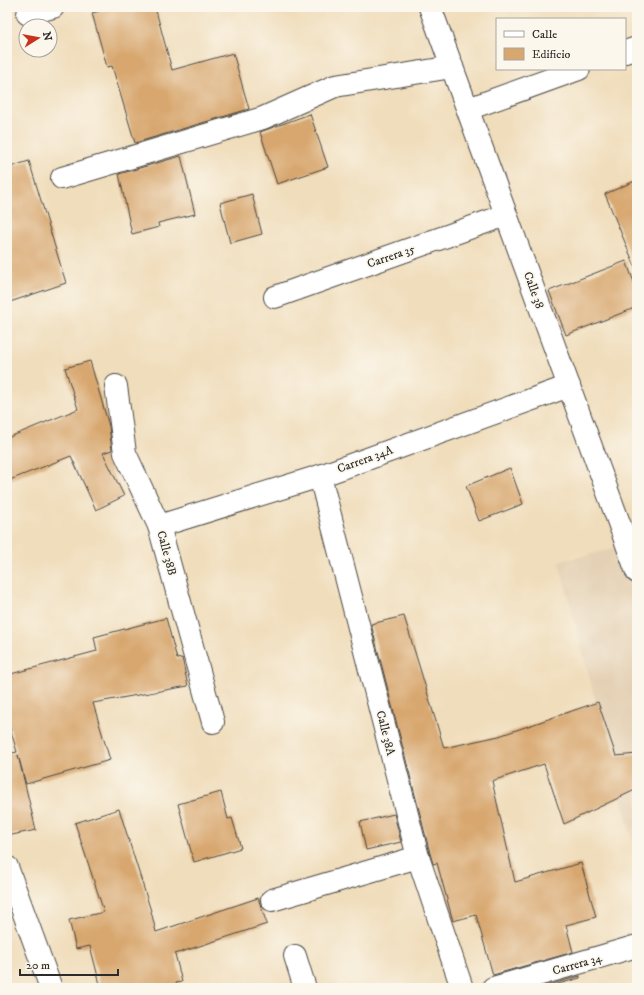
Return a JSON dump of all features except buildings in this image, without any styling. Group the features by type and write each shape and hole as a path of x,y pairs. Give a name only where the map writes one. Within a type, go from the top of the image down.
{"street":[{"path":"28,14 54,7"},
{"name":"Calle 38","path":"430,7 637,572"},
{"path":"626,52 637,48"},
{"path":"62,178 263,118 335,86 452,67"},
{"path":"468,109 576,70"},
{"name":"Carrera 35","path":"275,297 506,215"},
{"name":"Calle 38B","path":"116,386 125,453 159,526 213,722"},
{"name":"Carrera 34A","path":"159,526 320,476 569,386"},
{"name":"Calle 38A","path":"320,476 418,857 462,988"},
{"path":"272,900 418,857"},
{"path":"9,881 51,988"},
{"name":"Carrera 34","path":"493,988 637,946"},
{"path":"295,956 305,988"}],"shaded area":[{"path":"637,543 637,858 559,562"}]}
